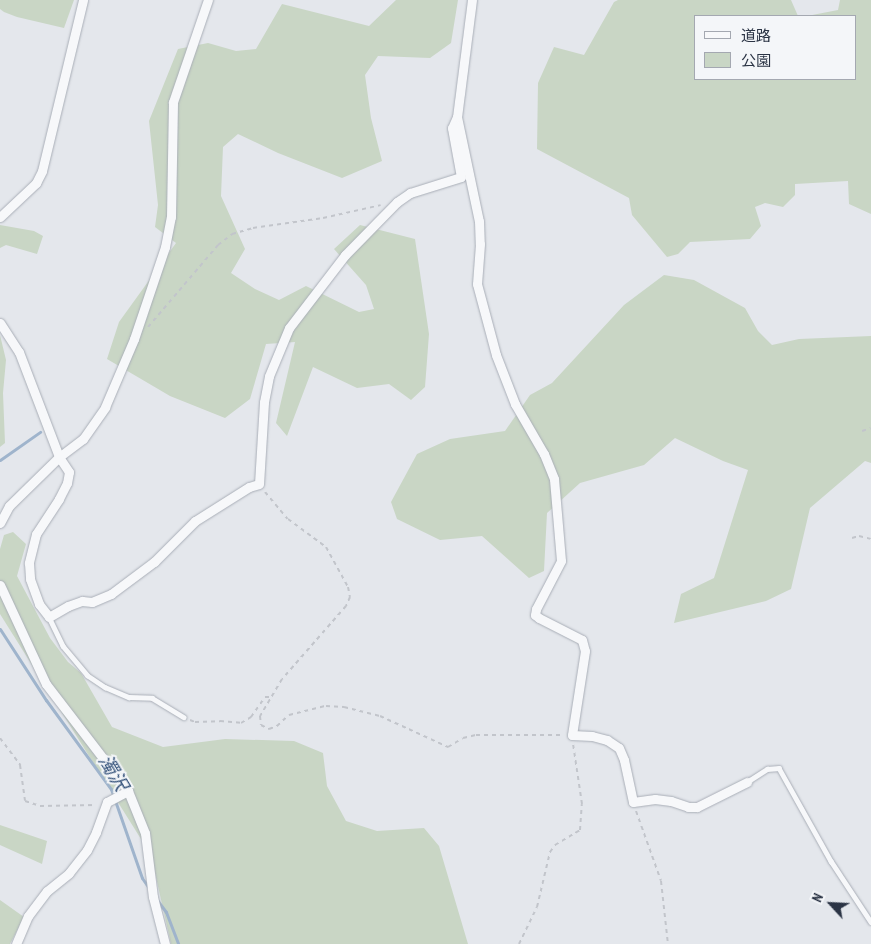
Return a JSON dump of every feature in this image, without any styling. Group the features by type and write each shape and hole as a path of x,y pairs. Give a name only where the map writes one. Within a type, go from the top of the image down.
{"street":[{"path":"0,217 36,183 42,172 83,0"},
{"path":"1,519 9,506 59,457 83,439 105,407 134,339 165,247 170,216 173,102 208,0"},
{"path":"0,323 19,352 59,457 69,472 67,483 59,499 36,534 29,563 30,579 36,596 49,617 68,606 82,601 92,602 111,594 154,562 195,521 249,487 259,484 264,402 269,376 289,328 345,255 397,202 410,193 461,177 452,128 457,117 472,0"},
{"path":"457,117 479,221 480,244 477,284 496,355 515,404 544,454 554,479 561,561 535,614 539,618 582,640 585,651 572,735 592,736 607,740 619,748 624,760 633,802 656,799 671,801 688,807 697,807 746,782"},
{"path":"0,585 46,684 128,791 145,833 153,897 165,944"},
{"path":"16,944 28,916 47,891 69,873 87,850 107,803 128,791"}],"lane":[{"path":"49,617 63,646 87,675 105,687 129,697 152,698 184,717"},
{"path":"746,782 767,769 779,768 832,861 871,922"}],"path":[{"path":"134,339 137,340 218,245 232,234 253,228 323,218 374,208 393,200 397,202"},
{"path":"862,431 871,428"},
{"path":"259,484 288,520 326,547 348,587 350,597 346,606 282,679 260,716 261,725 269,729 277,726 289,714 335,706 380,716 448,748 463,738 476,735 572,735 582,821 580,830 555,845 550,852 537,907 519,944"},
{"path":"852,538 859,536 871,539"},
{"path":"184,717 195,722 220,721 241,724 251,717 265,697 270,697"},
{"path":"0,738 20,765 25,801 40,806 107,803"},
{"path":"633,802 661,880 668,944"}],"green space":[{"path":"0,0 74,0 64,28 4,12 0,9"},
{"path":"396,0 458,0 451,43 430,58 378,56 365,75 371,118 382,161 342,178 278,153 238,134 223,147 221,196 245,249 231,273 255,289 279,300 306,286 359,312 374,309 366,285 334,249 360,225 415,239 429,334 425,387 411,400 389,384 357,388 313,367 287,436 276,423 295,342 266,344 250,399 225,418 170,396 107,359 119,322 176,243 155,227 158,205 149,121 178,49 208,43 236,51 256,49 282,4 369,26"},
{"path":"618,0 791,0 798,15 694,15 694,80 856,80 856,15 812,15 838,10 840,0 871,0 871,214 849,204 848,181 795,184 795,195 783,207 765,203 755,207 761,226 750,239 690,242 678,254 667,257 632,215 629,198 537,149 538,83 554,47 584,55 614,2"},
{"path":"0,225 34,231 43,236 37,254 6,245 0,248"},
{"path":"664,275 694,280 745,308 758,331 772,345 799,339 871,336 871,463 865,461 810,508 791,589 766,601 674,623 681,594 714,578 748,470 723,461 675,438 644,465 580,483 547,513 544,571 529,578 482,536 440,540 397,519 391,502 417,454 450,439 505,431 530,395 552,383 624,305"},
{"path":"0,335 6,360 3,393 5,443 0,447"},
{"path":"13,532 26,544 17,576 50,638 68,662 81,673 112,727 163,747 225,739 294,741 323,753 327,786 346,821 377,831 424,828 439,846 468,944 171,944 151,855 0,614 0,549 4,535"},
{"path":"0,825 47,841 42,864 0,845"},
{"path":"0,900 24,917 10,944 0,944"}],"waterway":[{"name":"濁沢","path":"0,460 40,432"},
{"name":"濁沢","path":"0,629 46,700 111,789 142,878 149,888"},
{"name":"濁沢","path":"157,900 166,912 178,944"}]}
